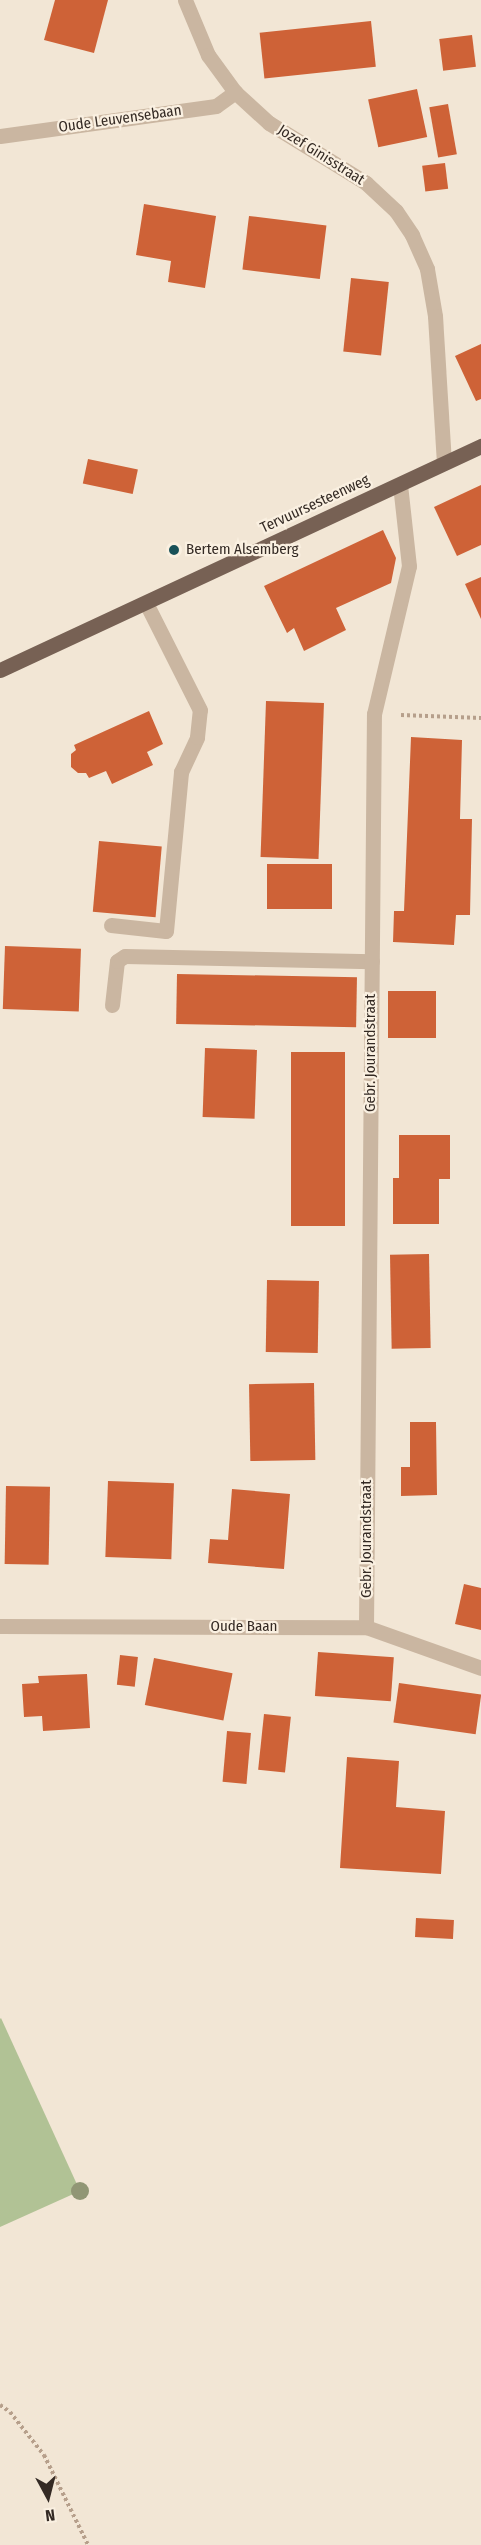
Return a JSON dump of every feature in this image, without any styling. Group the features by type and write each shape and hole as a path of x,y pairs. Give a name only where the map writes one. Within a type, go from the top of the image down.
{"main road":[{"name":"Tervuursesteenweg","path":"0,669 481,446"}],"street":[{"name":"Jozef Ginisstraat","path":"185,0 208,55 235,92 269,123 366,183 396,211 412,235 427,269 435,316 444,464"},
{"name":"Oude Leuvensebaan","path":"0,136 216,106 235,92"},
{"name":"Gebr. Jourandstraat","path":"366,1627 374,714 409,566 400,484"},
{"path":"111,926 166,931 181,772 197,737 200,710 146,603"},
{"path":"112,1005 117,961 125,956 372,961"},
{"name":"Oude Baan","path":"0,1626 366,1627 481,1668"}],"path":[{"path":"374,714 481,718"},
{"path":"0,2405 10,2412 44,2455 88,2545"}],"green space":[{"path":"0,2019 80,2191 0,2227"}],"building":[{"path":"55,0 108,0 94,53 44,40"},
{"path":"371,21 376,67 264,78 260,33"},
{"path":"472,35 476,67 443,71 439,39"},
{"path":"417,89 427,137 378,147 368,99"},
{"path":"448,104 457,154 438,158 429,107"},
{"path":"445,163 448,189 425,192 422,166"},
{"path":"144,204 216,216 205,288 168,282 171,261 136,255"},
{"path":"249,216 326,226 320,279 242,270"},
{"path":"351,278 389,282 381,356 343,352"},
{"path":"481,344 481,399 476,401 455,356"},
{"path":"88,459 138,470 133,494 83,483"},
{"path":"481,485 481,545 457,556 434,507"},
{"path":"383,530 396,558 391,583 336,608 346,630 304,651 294,628 287,633 264,586"},
{"path":"481,577 481,619 465,584"},
{"path":"266,701 324,703 319,859 261,857"},
{"path":"149,711 163,744 147,752 153,765 112,784 106,771 89,778 86,773 78,773 71,767 71,754 76,750 74,745"},
{"path":"411,737 462,740 460,819 472,819 470,915 456,915 454,945 393,942 394,911 404,911"},
{"path":"99,841 162,846 156,917 93,912"},
{"path":"267,864 332,864 332,909 267,909"},
{"path":"5,946 81,949 79,1012 3,1009"},
{"path":"177,974 357,977 356,1027 176,1024"},
{"path":"388,991 436,991 436,1038 388,1038"},
{"path":"205,1048 257,1050 255,1119 203,1117"},
{"path":"291,1052 345,1052 345,1226 291,1226"},
{"path":"399,1135 450,1135 450,1179 439,1179 439,1224 393,1224 393,1178 399,1178"},
{"path":"429,1254 431,1348 392,1349 390,1255"},
{"path":"267,1280 319,1281 318,1353 266,1352"},
{"path":"314,1383 315,1460 250,1461 249,1384"},
{"path":"410,1422 436,1422 437,1495 401,1496 401,1467 410,1467"},
{"path":"108,1481 174,1483 171,1559 105,1557"},
{"path":"6,1486 50,1487 49,1565 5,1564"},
{"path":"232,1489 290,1494 284,1569 208,1563 210,1539 228,1540"},
{"path":"464,1584 481,1588 481,1630 455,1624"},
{"path":"318,1652 394,1657 391,1701 315,1696"},
{"path":"120,1655 138,1657 135,1687 117,1685"},
{"path":"154,1658 233,1673 223,1720 145,1705"},
{"path":"87,1674 90,1728 43,1731 42,1716 24,1717 22,1684 39,1683 38,1676"},
{"path":"399,1683 481,1695 476,1734 393,1723"},
{"path":"264,1714 291,1717 285,1773 258,1770"},
{"path":"227,1731 251,1733 246,1784 223,1782"},
{"path":"347,1757 399,1761 396,1807 445,1811 441,1874 340,1868"},
{"path":"416,1918 454,1920 453,1939 415,1937"}],"place":[{"name":"Bertem Alsemberg","path":"174,550"}]}
